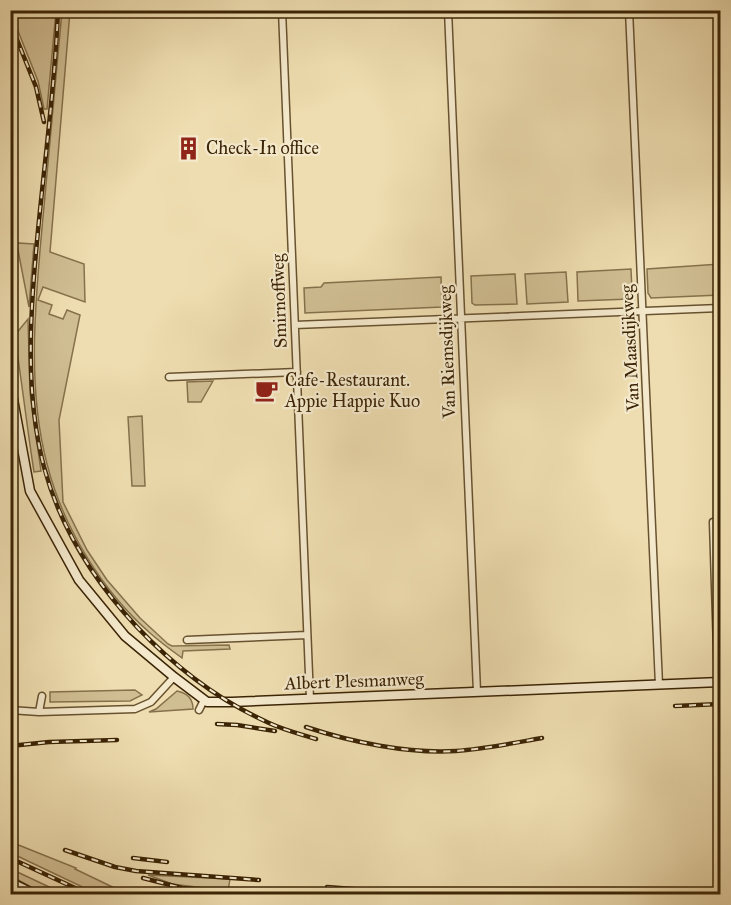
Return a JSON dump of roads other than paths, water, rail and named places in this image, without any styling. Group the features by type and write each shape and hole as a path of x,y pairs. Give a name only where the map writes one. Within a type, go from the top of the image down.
{"street":[{"name":"Smirnoffweg","path":"282,10 310,699"},
{"name":"Van Riemsdijkweg","path":"448,10 477,692"},
{"name":"Van Maasdijkweg","path":"629,10 659,685"},
{"path":"295,325 720,308"},
{"path":"169,377 297,372"},
{"name":"Albert Plesmanweg","path":"10,383 27,479 35,502 79,580 105,614 137,647 204,699 215,703 719,682"},
{"path":"719,682 712,522 720,521"},
{"path":"187,640 308,635"},
{"path":"10,710 39,712 141,708 151,702 174,677"},
{"path":"39,712 42,696"},
{"path":"199,710 204,699"},
{"path":"10,882 34,894"}],"railway":[{"path":"58,10 31,326 34,412 38,440 51,489 69,532 93,572 122,610 151,641 182,669 233,704 275,725 316,739"},
{"path":"10,22 36,87 44,122"},
{"path":"675,706 720,704"},
{"path":"217,724 275,731"},
{"path":"306,727 342,738 419,751 467,750 542,738"},
{"path":"10,746 49,742 117,740"},
{"path":"65,850 115,867 136,871 259,880"},
{"path":"10,858 88,894"},
{"path":"133,858 167,862"},
{"path":"143,878 182,888 240,894"},
{"path":"327,887 405,893 490,894"}],"place":[{"name":"Check-In office","path":"188,148"},
{"name":"Cafe-Restaurant. Appie Happie Kuo","path":"267,390"}]}
